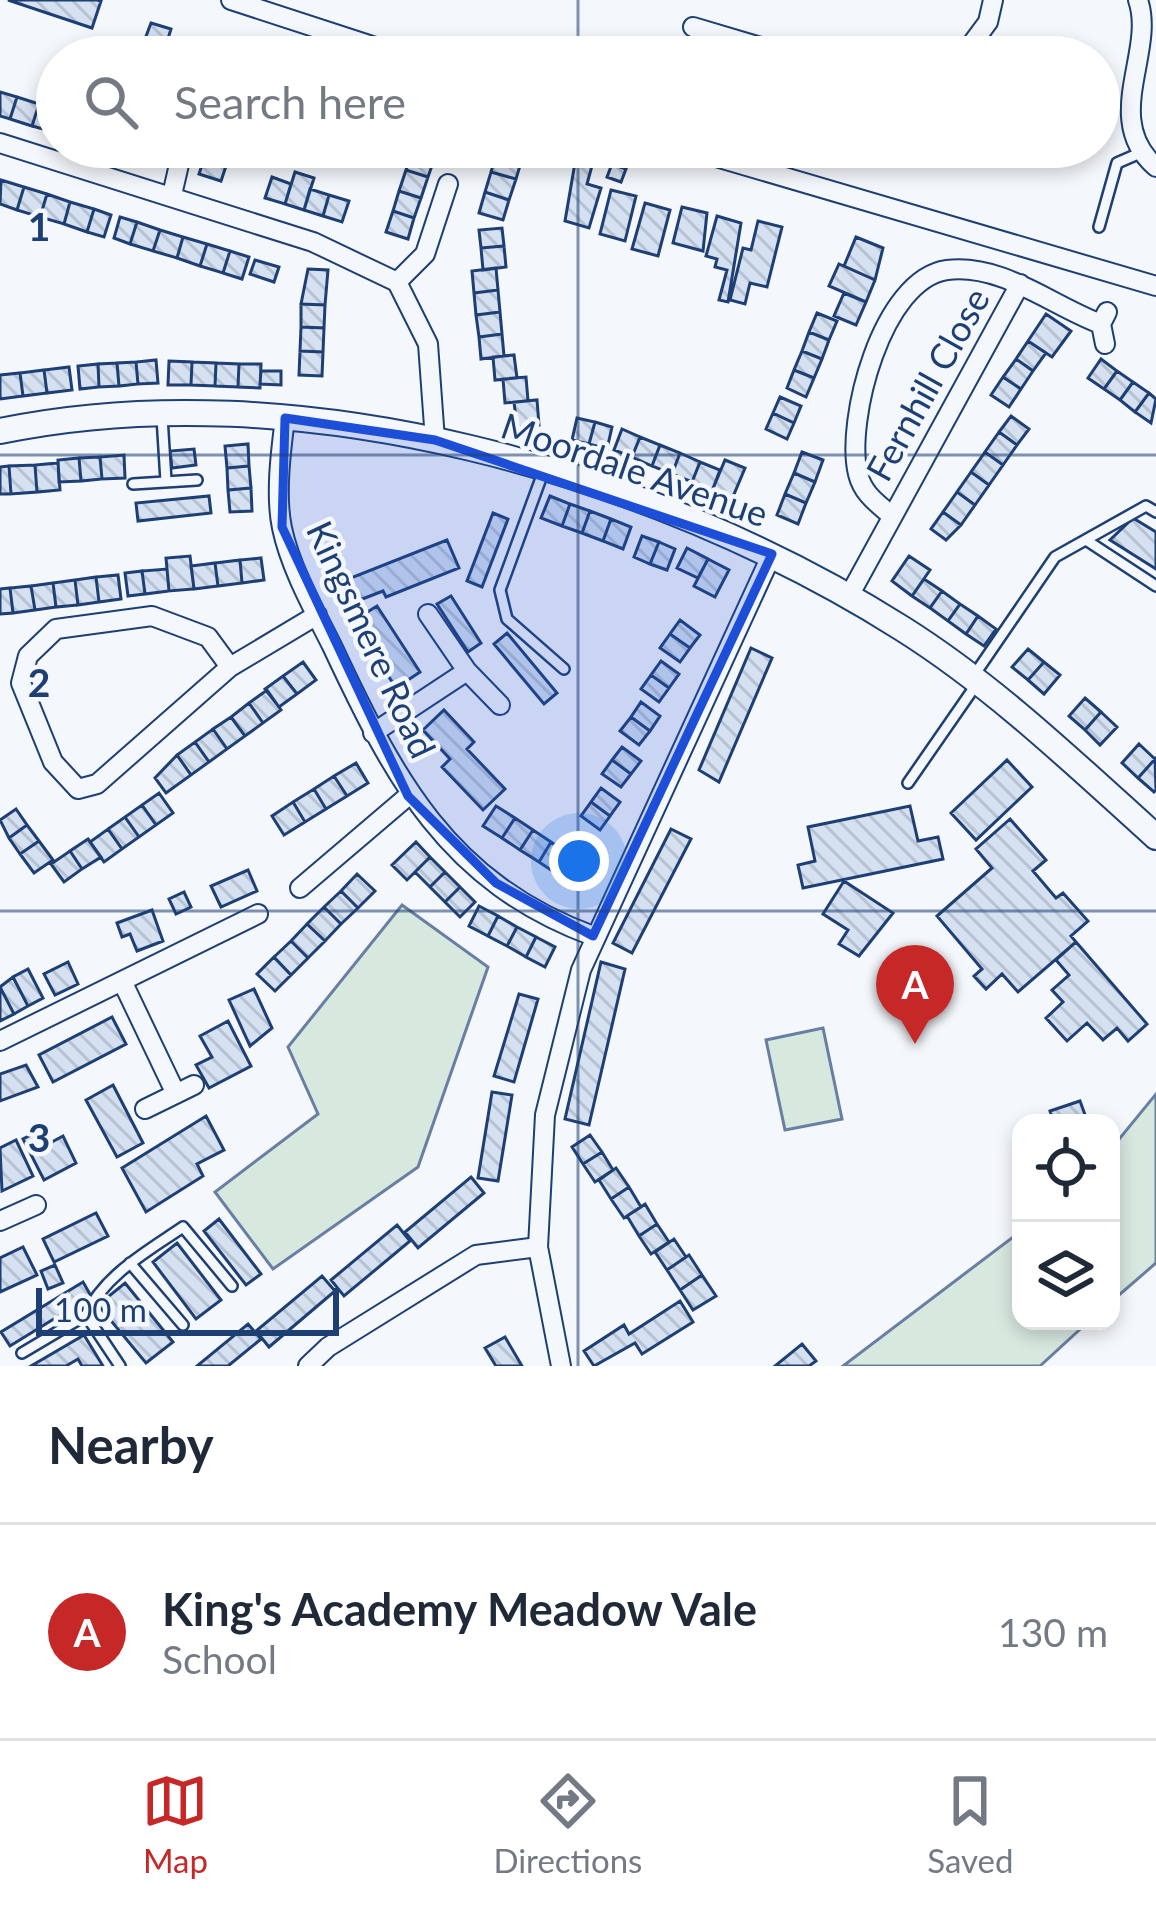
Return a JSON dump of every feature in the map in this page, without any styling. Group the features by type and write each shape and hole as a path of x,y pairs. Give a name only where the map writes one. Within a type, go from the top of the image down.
{"street":[{"path":"231,0 342,36"},
{"path":"976,36 993,0"},
{"path":"1138,0 1147,19 1132,110 1140,152 1156,167"},
{"path":"693,27 723,36"},
{"path":"0,143 36,154"},
{"path":"83,168 313,242 397,282 428,344 435,440"},
{"path":"172,195 178,168"},
{"path":"754,168 1156,286"},
{"path":"397,282 425,254 448,184"},
{"name":"Fernhill Close","path":"892,515 864,492 855,446 878,341 888,317 922,280 948,270 1020,284 1104,327"},
{"name":"Fernhill Close","path":"849,596 1020,284"},
{"name":"Moordale Avenue","path":"0,430 162,416 285,418 435,440 544,470 711,526 849,596 975,680 1156,837"},
{"name":"Kingsmere Road","path":"285,418 282,527 317,615 408,796 496,883 556,920 593,936"},
{"path":"561,1366 538,1246 545,1115 593,936 772,554"},
{"path":"428,614 467,671 500,705"},
{"path":"230,667 208,637 152,616 56,629 28,656 21,683 53,762 78,789 97,784 230,667 317,615"},
{"path":"373,733 467,671"},
{"path":"300,888 408,796"},
{"path":"312,850 326,868"},
{"path":"0,1042 258,914"},
{"path":"123,983 185,1089 146,1109"},
{"path":"0,1221 35,1205"},
{"path":"308,1366 328,1347 476,1255 538,1246"}],"lane":[{"path":"1120,162 1140,152"},
{"path":"1099,227 1116,168"},
{"path":"162,416 166,482"},
{"path":"544,470 500,590 507,619 564,669"},
{"path":"134,484 197,480"},
{"path":"908,783 1055,557 1146,506 1156,512"},
{"path":"1086,540 1156,586"},
{"path":"22,1353 86,1315 94,1298 130,1263 183,1227 232,1286"},
{"path":"130,1263 182,1325"},
{"path":"86,1315 120,1366"}],"highlighted area":[{"path":"285,418 435,440 772,554 593,936 496,883 408,796 282,527"}],"shaded area":[{"path":"402,905 488,967 418,1167 273,1269 215,1192 318,1114 288,1047"},
{"path":"823,1028 842,1119 785,1130 766,1040"},
{"path":"1156,1094 1156,1263 1120,1294 1120,1222 1120,1138"},
{"path":"1012,1238 1012,1330 1079,1330 1040,1366 843,1366"}],"building":[{"path":"8,0 97,0 101,1 92,28"},
{"path":"151,23 171,29 169,36 146,36"},
{"path":"0,92 17,97 10,119 0,116"},
{"path":"17,97 36,103 32,126 10,119"},
{"path":"201,168 225,168 221,181 199,174"},
{"path":"407,168 431,168 428,177"},
{"path":"492,168 519,168 516,179 491,172"},
{"path":"574,168 591,168 587,184 601,188 589,228 565,221"},
{"path":"610,168 626,169 621,182 607,177"},
{"path":"406,170 428,177 421,198 399,191"},
{"path":"295,172 314,178 304,210 285,204"},
{"path":"491,172 516,179 509,200 485,192"},
{"path":"272,177 291,184 285,204 265,198"},
{"path":"1,180 24,187 17,210 0,204"},
{"path":"24,187 47,194 40,217 17,210"},
{"path":"310,189 329,195 323,216 304,210"},
{"path":"611,190 636,196 625,241 600,234"},
{"path":"399,191 421,198 414,218 393,211"},
{"path":"485,192 509,200 503,220 479,213"},
{"path":"47,194 70,202 64,224 40,217"},
{"path":"329,195 349,201 342,222 323,216"},
{"path":"70,202 94,209 87,232 64,224"},
{"path":"645,203 670,210 658,256 632,249"},
{"path":"682,207 707,213 703,251 673,243"},
{"path":"94,209 111,215 104,237 87,232"},
{"path":"393,211 414,218 408,239 386,232"},
{"path":"717,216 741,223 728,302 719,300 727,270 715,267 717,259 706,256"},
{"path":"120,217 137,222 130,244 114,238"},
{"path":"758,221 782,227 767,287 750,283 745,304 730,300 743,248 751,250"},
{"path":"137,222 160,230 153,251 130,244"},
{"path":"502,228 504,246 481,248 479,230"},
{"path":"160,230 183,237 177,258 153,251"},
{"path":"183,237 207,244 200,266 177,258"},
{"path":"856,237 883,248 875,280 844,266"},
{"path":"207,244 230,251 223,273 200,266"},
{"path":"504,246 506,267 483,270 481,248"},
{"path":"230,251 249,257 242,279 223,273"},
{"path":"255,260 279,267 274,282 250,274"},
{"path":"839,264 875,280 866,302 829,286"},
{"path":"496,268 498,290 474,293 472,271"},
{"path":"308,269 328,270 325,305 301,304"},
{"path":"498,290 500,312 476,315 474,293"},
{"path":"844,293 866,302 856,325 834,316"},
{"path":"301,304 325,305 324,328 301,327"},
{"path":"500,312 502,334 479,337 476,315"},
{"path":"817,313 837,321 829,340 809,332"},
{"path":"1046,314 1071,331 1052,357 1028,341"},
{"path":"301,327 324,328 323,352 300,351"},
{"path":"809,332 829,340 822,359 802,351"},
{"path":"502,334 504,356 481,359 479,337"},
{"path":"1028,341 1046,353 1033,371 1016,359"},
{"path":"300,351 323,352 322,376 299,375"},
{"path":"802,351 822,359 814,378 794,370"},
{"path":"514,355 517,378 495,380 493,357"},
{"path":"1016,359 1033,371 1021,389 1003,377"},
{"path":"1101,359 1117,371 1104,389 1088,378"},
{"path":"156,360 158,383 138,384 136,362"},
{"path":"169,361 192,362 191,385 168,385"},
{"path":"136,362 138,384 119,386 117,363"},
{"path":"192,362 216,363 215,386 191,385"},
{"path":"117,363 119,386 99,387 98,364"},
{"path":"216,363 239,364 238,387 215,386"},
{"path":"98,364 99,387 80,389 78,366"},
{"path":"239,364 261,364 260,388 238,387"},
{"path":"69,367 72,390 47,393 44,370"},
{"path":"44,370 47,393 23,396 20,373"},
{"path":"794,370 814,378 806,397 787,388"},
{"path":"261,371 281,371 281,385 260,384"},
{"path":"1117,371 1133,382 1120,400 1104,389"},
{"path":"20,373 23,396 0,399 0,375"},
{"path":"526,377 528,401 505,403 503,379"},
{"path":"1003,377 1021,389 1009,407 991,395"},
{"path":"1133,382 1149,393 1135,412 1120,400"},
{"path":"1149,393 1156,399 1151,423 1135,412"},
{"path":"780,397 801,406 794,423 773,413"},
{"path":"537,400 539,425 517,427 514,402"},
{"path":"773,413 794,423 787,439 766,429"},
{"path":"1011,416 1029,429 1017,445 999,432"},
{"path":"577,418 595,422 589,444 572,440"},
{"path":"595,422 612,427 607,449 589,444"},
{"path":"622,429 640,437 632,457 614,450"},
{"path":"999,432 1017,445 1003,465 985,452"},
{"path":"640,437 660,445 652,466 632,457"},
{"path":"248,444 249,466 227,468 225,446"},
{"path":"660,445 680,453 672,474 652,466"},
{"path":"194,449 196,465 172,468 170,451"},
{"path":"802,452 823,460 815,482 794,473"},
{"path":"985,452 1003,465 989,485 971,472"},
{"path":"680,453 700,462 692,482 672,474"},
{"path":"124,455 125,478 102,479 100,457"},
{"path":"100,457 102,479 81,481 79,458"},
{"path":"79,458 81,481 59,482 58,460"},
{"path":"725,460 745,468 732,499 712,491"},
{"path":"700,462 720,470 712,491 692,482"},
{"path":"58,463 60,490 37,492 35,465"},
{"path":"35,465 37,492 11,494 9,466"},
{"path":"9,466 11,494 0,494 0,467"},
{"path":"249,466 251,488 228,490 227,468"},
{"path":"971,472 989,485 975,505 957,492"},
{"path":"794,473 815,482 806,503 785,494"},
{"path":"251,488 252,511 230,512 228,490"},
{"path":"957,492 975,505 961,525 943,512"},
{"path":"785,494 806,503 798,524 777,515"},
{"path":"209,496 211,513 138,521 136,503"},
{"path":"550,496 570,504 562,526 541,518"},
{"path":"570,504 590,511 582,533 562,526"},
{"path":"590,511 611,519 603,541 582,533"},
{"path":"943,512 961,525 946,540 931,529"},
{"path":"493,513 508,519 482,587 467,581"},
{"path":"1133,518 1156,532 1156,569 1110,540"},
{"path":"611,519 631,527 623,549 603,541"},
{"path":"642,536 659,542 650,564 634,557"},
{"path":"447,540 459,568 386,597 383,591 347,605 338,583"},
{"path":"659,542 675,549 667,570 650,564"},
{"path":"687,548 708,559 698,578 677,568"},
{"path":"190,556 194,589 169,591 166,558"},
{"path":"909,556 930,570 912,596 892,581"},
{"path":"261,558 264,580 242,583 240,560"},
{"path":"708,559 729,570 715,597 694,586"},
{"path":"240,560 242,583 218,586 215,563"},
{"path":"215,563 218,586 194,589 191,566"},
{"path":"167,569 169,591 145,594 142,571"},
{"path":"142,571 145,594 128,596 125,573"},
{"path":"118,575 121,599 99,602 96,577"},
{"path":"96,577 99,602 78,605 75,580"},
{"path":"924,579 942,591 930,608 912,596"},
{"path":"75,580 78,605 56,607 53,583"},
{"path":"53,583 56,607 35,610 31,586"},
{"path":"31,586 35,610 13,613 10,588"},
{"path":"10,588 13,613 0,614 0,589"},
{"path":"942,591 960,604 948,621 930,608"},
{"path":"451,596 481,643 468,652 437,604"},
{"path":"960,604 978,616 966,634 948,621"},
{"path":"377,606 420,672 396,688 353,621"},
{"path":"978,616 996,629 984,646 966,634"},
{"path":"680,620 700,635 690,648 670,634"},
{"path":"507,633 557,693 544,704 494,644"},
{"path":"670,634 690,648 680,662 660,648"},
{"path":"751,648 772,658 719,782 699,770"},
{"path":"1028,649 1044,662 1028,680 1012,667"},
{"path":"661,661 679,674 669,688 651,675"},
{"path":"303,662 316,680 297,694 283,676"},
{"path":"1044,662 1060,675 1044,694 1028,680"},
{"path":"651,675 669,688 659,702 641,689"},
{"path":"283,676 297,694 279,707 265,689"},
{"path":"267,690 281,710 263,723 249,703"},
{"path":"1085,698 1101,712 1085,730 1069,716"},
{"path":"641,702 660,716 650,731 631,717"},
{"path":"249,703 263,723 245,736 231,717"},
{"path":"444,710 474,742 467,749 505,789 483,810 442,767 450,759 423,730"},
{"path":"1101,712 1117,727 1100,745 1085,730"},
{"path":"231,717 245,736 227,749 213,729"},
{"path":"631,717 650,731 639,745 620,731"},
{"path":"213,729 227,749 209,762 195,742"},
{"path":"195,742 209,762 191,775 177,755"},
{"path":"1139,744 1155,759 1138,778 1122,763"},
{"path":"622,747 641,761 631,774 612,760"},
{"path":"177,755 191,775 166,793 155,778"},
{"path":"1155,759 1156,790 1154,792 1138,778"},
{"path":"612,760 631,774 621,787 602,774"},
{"path":"1007,760 1032,787 976,840 951,813"},
{"path":"356,763 368,783 347,796 334,776"},
{"path":"334,776 347,796 326,809 314,789"},
{"path":"601,788 620,802 610,816 591,802"},
{"path":"314,789 326,809 305,822 293,802"},
{"path":"159,793 173,813 156,825 142,805"},
{"path":"293,802 305,822 284,835 272,816"},
{"path":"591,802 610,816 600,830 581,816"},
{"path":"142,805 156,825 139,837 125,817"},
{"path":"496,806 515,818 502,838 483,826"},
{"path":"910,806 918,841 938,837 943,859 803,888 798,865 815,861 808,827"},
{"path":"16,809 27,825 9,838 0,820"},
{"path":"125,817 139,837 122,849 108,829"},
{"path":"515,818 533,830 520,850 502,838"},
{"path":"1010,819 1046,860 1033,871 1056,898 1063,893 1088,921 1071,936 1076,942 1018,992 1002,974 986,989 974,976 982,969 937,916 992,868 976,849"},
{"path":"27,825 39,841 20,854 9,838"},
{"path":"108,829 122,849 104,862 90,842"},
{"path":"671,829 691,839 632,953 613,943"},
{"path":"533,830 551,842 539,862 520,850"},
{"path":"88,839 101,857 82,869 70,851"},
{"path":"39,841 53,860 34,873 20,854"},
{"path":"416,842 430,857 407,880 392,865"},
{"path":"551,842 570,854 557,874 539,862"},
{"path":"70,851 82,869 64,882 51,864"},
{"path":"430,857 445,872 430,887 415,872"},
{"path":"248,870 257,891 221,907 211,886"},
{"path":"445,872 460,887 445,902 430,887"},
{"path":"357,874 375,891 358,908 341,891"},
{"path":"844,881 893,913 859,956 839,944 848,930 823,914"},
{"path":"460,887 475,902 460,917 445,902"},
{"path":"341,891 358,908 341,924 324,907"},
{"path":"184,892 191,907 176,914 169,899"},
{"path":"479,906 498,916 488,936 469,926"},
{"path":"324,907 341,924 325,941 307,924"},
{"path":"152,910 163,941 137,951 130,934 122,937 117,923"},
{"path":"498,916 517,927 507,946 488,936"},
{"path":"307,924 325,941 308,958 291,941"},
{"path":"517,927 536,937 526,957 507,946"},
{"path":"536,937 555,947 545,967 526,957"},
{"path":"291,941 308,958 291,975 274,957"},
{"path":"1076,942 1147,1024 1128,1041 1117,1028 1103,1040 1087,1023 1067,1041 1046,1018 1063,1002 1052,990 1069,975 1056,960"},
{"path":"274,957 291,975 275,991 257,974"},
{"path":"68,962 78,984 55,995 44,974"},
{"path":"601,962 625,969 589,1125 565,1119"},
{"path":"28,969 43,998 28,1006 13,977"},
{"path":"13,977 28,1006 14,1014 0,987"},
{"path":"0,987 14,1014 0,1021"},
{"path":"254,989 272,1028 250,1046 229,1000"},
{"path":"519,994 538,999 514,1082 494,1076"},
{"path":"112,1017 126,1044 53,1082 39,1055"},
{"path":"228,1021 251,1066 209,1088 196,1065 212,1057 200,1036"},
{"path":"26,1065 38,1087 0,1101 0,1074"},
{"path":"113,1085 143,1143 117,1157 86,1100"},
{"path":"492,1092 512,1095 498,1181 478,1178"},
{"path":"1080,1101 1085,1114 1051,1114"},
{"path":"206,1116 224,1150 197,1164 203,1176 146,1212 122,1168"},
{"path":"43,1129 50,1143 63,1136 76,1163 44,1180 23,1139"},
{"path":"590,1135 602,1152 583,1164 572,1147"},
{"path":"16,1140 33,1176 2,1191 0,1148"},
{"path":"602,1152 613,1170 595,1182 583,1164"},
{"path":"616,1168 629,1187 611,1199 599,1180"},
{"path":"471,1177 484,1193 418,1248 405,1232"},
{"path":"629,1187 641,1207 624,1218 611,1199"},
{"path":"645,1204 657,1224 639,1236 627,1216"},
{"path":"96,1213 108,1236 54,1262 43,1239"},
{"path":"219,1219 261,1274 246,1285 204,1231"},
{"path":"657,1224 669,1242 651,1254 639,1236"},
{"path":"397,1225 410,1241 344,1296 331,1280"},
{"path":"674,1239 686,1257 667,1270 655,1252"},
{"path":"177,1243 221,1300 196,1319 153,1262"},
{"path":"23,1247 37,1275 0,1292 0,1258"},
{"path":"689,1255 702,1275 680,1290 667,1270"},
{"path":"55,1265 63,1283 48,1289 41,1271"},
{"path":"702,1275 716,1296 693,1310 680,1290"},
{"path":"322,1276 335,1291 269,1347 256,1331"},
{"path":"83,1282 91,1296 10,1346 1,1332"},
{"path":"125,1283 173,1342 146,1363 98,1305"},
{"path":"680,1301 693,1322 642,1354 635,1343 594,1366 584,1351 624,1325 629,1334"},
{"path":"248,1324 261,1339 228,1366 197,1366"},
{"path":"84,1335 103,1366 82,1366 78,1359 66,1366 31,1366"},
{"path":"505,1337 522,1366 496,1366 485,1348"},
{"path":"802,1344 816,1361 809,1366 775,1366"}],"place":[{"name":"King's Academy Meadow Vale","path":"915,1044"}]}
